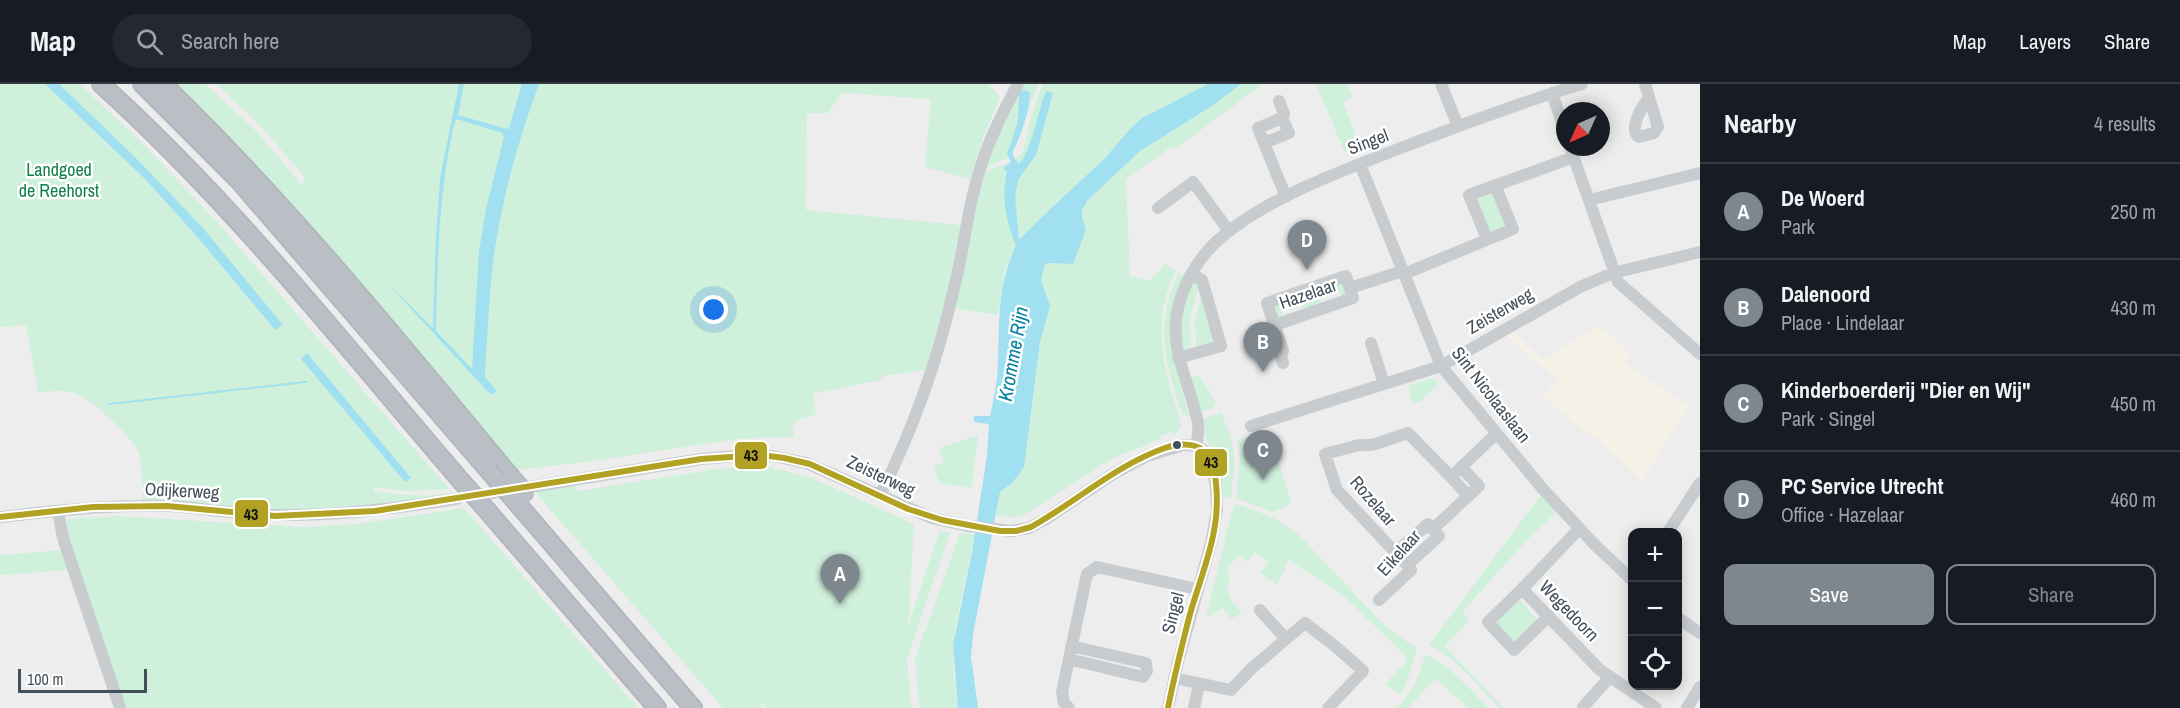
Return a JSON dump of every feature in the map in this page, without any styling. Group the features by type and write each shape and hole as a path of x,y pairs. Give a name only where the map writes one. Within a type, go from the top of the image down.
{"highway":[{"path":"101,84 192,172 311,305 461,481 490,498 657,708"},
{"path":"142,84 338,282"},
{"path":"163,84 198,117 338,282 489,471 526,497"},
{"path":"356,304 511,477 526,497 542,531 693,708"}],"street":[{"path":"880,495 908,437 944,328 955,288 979,170 995,129 1018,84"},
{"path":"1441,84 1458,126"},
{"name":"Singel","path":"1168,708 1180,680 1197,589 1211,543 1217,510 1212,465 1206,452 1197,446 1198,423 1178,358 1176,342 1177,314 1192,274 1209,249 1229,231 1286,197 1360,164 1458,126 1581,84"},
{"path":"1646,84 1649,98"},
{"path":"1552,93 1556,105"},
{"path":"1279,101 1284,114 1282,118 1289,133 1264,143 1286,197"},
{"path":"1487,239 1469,195 1563,156"},
{"path":"1573,156 1614,273 1624,290 1700,354"},
{"name":"Sint Nicolaaslaan","path":"1360,164 1441,366 1496,434 1580,529 1628,574"},
{"path":"1186,170 1229,231"},
{"path":"1589,200 1700,173"},
{"path":"1158,208 1193,182"},
{"name":"Hazelaar","path":"1350,288 1404,273 1513,229 1495,185"},
{"name":"Zeisterweg","path":"1251,426 1441,366 1563,296 1614,273 1700,252"},
{"path":"1178,358 1221,346 1202,280 1192,274"},
{"name":"Hazelaar","path":"1346,276 1353,298 1275,325 1267,303 1346,276"},
{"path":"1275,325 1283,351 1281,356 1283,363"},
{"path":"1371,343 1384,384"},
{"name":"Rozelaar","path":"1407,565 1337,490 1326,454 1359,445 1372,445 1408,433 1451,477"},
{"path":"1461,467 1479,486 1468,496 1451,477 1461,467 1496,434"},
{"name":"Zeisterweg","path":"526,497 701,459 748,455 783,458 806,463 932,518 971,527 1011,531 1029,528 1113,474 1147,456 1183,445 1197,446"},
{"path":"1671,528 1700,483"},
{"name":"Eikelaar","path":"1433,529 1468,496"},
{"name":"Odijkerweg","path":"0,517 93,507 167,506 275,516 375,511 457,499"},
{"path":"58,511 63,538 120,708"},
{"name":"Eikelaar","path":"1379,600 1411,570 1407,565 1439,536 1428,524 1395,553"},
{"name":"Wegedoorn","path":"1580,529 1522,589 1600,670 1656,708"},
{"path":"1070,708 1064,703 1062,692 1087,574 1097,567 1197,589"},
{"path":"1522,589 1488,622 1514,650 1549,616"},
{"path":"1260,610 1286,639"},
{"path":"1682,621 1700,633"},
{"path":"1180,680 1232,690 1252,668 1305,623 1363,671 1328,708"},
{"path":"1069,659 1143,677 1147,671 1146,663 1071,646"},
{"path":"1583,707 1610,677"},
{"path":"1194,708 1199,684"},
{"path":"1687,708 1700,687"}],"shaded area":[{"path":"1599,325 1630,354 1624,363 1691,407 1688,412 1686,411 1642,481 1597,438 1584,431 1543,396 1558,380 1507,336 1514,332 1543,361"}],"green space":[{"name":"Landgoed de Reehorst","path":"0,84 45,84 146,180 193,232 274,330 283,325 59,84 80,84 146,147 217,222 449,489 404,491 374,487 374,492 426,496 452,493 454,495 319,512 143,503 139,453 128,437 98,408 78,395 66,391 38,392 26,325 0,327","holes":["307,353 405,482 301,359"]},
{"path":"173,84 205,84 257,132 302,185 305,177 255,120 216,84 988,84 1000,97 981,143 970,179 925,167 931,99 842,93 828,113 807,113 806,210 961,225 944,307 925,370 883,376 880,380 813,394 816,414 795,421 792,429 795,437 736,439 587,462 515,470"},
{"path":"1022,84 1038,84 1027,114 1030,92 1019,94 1018,121 1008,151 1009,157 988,167 986,166 994,141"},
{"path":"1043,84 1208,84 1142,118 1105,158 1019,241 1017,232 1019,231 1014,233 1011,159 1015,160 1023,152 1031,117"},
{"path":"1240,84 1263,84 1174,150 1171,147 1126,179 1130,276 1150,281 1165,264 1176,270 1163,309 1161,328 1165,365 1181,423 1180,429 1172,435 1171,432 1160,436 1161,439 1113,458 1022,516 996,516 1000,492 1013,482 1024,467 1041,335 1048,309 1041,280 1045,265 1073,264 1086,230 1082,211 1087,201 1139,152 1213,105"},
{"path":"1316,84 1347,84 1353,97 1343,102 1360,147 1345,153"},
{"path":"1011,162 1003,168 1007,172 1007,219 1016,245 1005,271 998,315 953,308 972,216 976,212 973,211 986,171"},
{"path":"1495,187 1510,226 1490,233 1475,195"},
{"path":"1179,272 1185,276 1172,344 1189,416 1182,414 1171,378 1165,343 1164,326 1167,309"},
{"path":"1193,280 1199,283 1190,319 1191,351 1181,353 1183,316"},
{"path":"1342,280 1348,297 1342,299 1340,292 1320,299 1322,305 1305,312 1302,304 1282,311 1284,318 1277,321 1272,305 1279,302 1282,309 1301,302 1299,295 1317,289 1319,295 1338,289 1336,282"},
{"path":"1202,292 1217,344 1197,351 1195,323"},
{"path":"1199,375 1216,402 1213,408 1201,412 1188,378"},
{"path":"1433,378 1439,384 1421,401 1413,403 1408,386"},
{"path":"1221,413 1233,446 1234,474 1231,498 1223,497 1220,471 1216,456 1206,439 1203,419"},
{"path":"1270,430 1291,504 1273,512 1236,498 1240,458 1238,440"},
{"path":"978,435 971,488 939,483 934,466 944,463 939,448"},
{"path":"764,466 807,476 914,524 908,626 940,530 950,533 907,658 911,708 767,708 761,702 763,708 723,708 534,491 573,485 579,491 716,469"},
{"path":"1541,495 1556,512 1526,541 1464,610 1463,613 1469,621 1445,646 1503,708 1499,708 1458,665 1429,645"},
{"path":"1237,504 1274,518 1297,533 1382,623 1417,648 1401,694 1385,684 1405,663 1407,657 1345,597 1289,560 1277,585 1260,573 1269,562 1256,552 1247,562 1239,555 1227,568 1228,592 1242,613 1231,619 1223,608 1206,618 1233,506"},
{"path":"464,508 638,708 124,708 71,547 66,519 120,516 301,527 358,524"},
{"path":"960,533 975,534 955,629 953,667 958,708 919,708 915,659"},
{"path":"63,550 69,570 0,575 0,555"},
{"path":"1520,600 1537,619 1517,639 1506,642 1496,631 1498,617"},
{"path":"1425,655 1451,671 1488,708 1468,708 1439,681 1434,680 1408,708 1397,708 1415,683"}],"water":[{"path":"45,84 59,84 135,157 202,227 283,325 275,330 146,180"},
{"path":"459,84 464,84 458,115 507,129 522,84 539,84 513,165 495,248 485,371 485,377 497,391 491,395 388,284 433,328 440,178","holes":["456,120 502,133 504,137 486,209 479,251 472,369 436,331 438,253 445,175"]},
{"name":"Kromme Rijn","path":"1208,84 1241,84 1213,105 1139,152 1087,201 1082,211 1086,230 1073,264 1045,264 1041,280 1050,306 1040,342 1024,467 1013,482 1000,492 973,635 971,657 978,708 958,708 953,645 972,552 987,456 989,424 974,422 974,416 990,416 997,374 1002,289 1016,245 1006,209 1004,191 1007,172 1003,168 1011,162 1007,154 1018,121 1019,94 1022,90 1030,92 1024,123 1012,153 1018,164 1030,142 1046,91 1053,93 1036,155 1018,180 1015,197 1019,240 1105,158 1142,118"},
{"path":"307,353 411,478 405,482 301,359"}],"waterway":[{"path":"109,404 306,382"}],"transit line":[{"name":"43","path":"0,517 93,507 167,506 275,516 375,511 701,459 761,455 810,464 908,509 942,520 1000,531 1016,531 1031,527 1147,455 1170,447 1191,445 1204,451 1213,467 1216,512 1212,541 1190,614 1168,708"}],"place":[{"name":"PC Service Utrecht","path":"1307,270"},
{"name":"Dalenoord","path":"1263,372"},
{"name":"Kinderboerderij \"Dier en Wij\"","path":"1263,480"},
{"name":"De Woerd","path":"840,604"}]}
